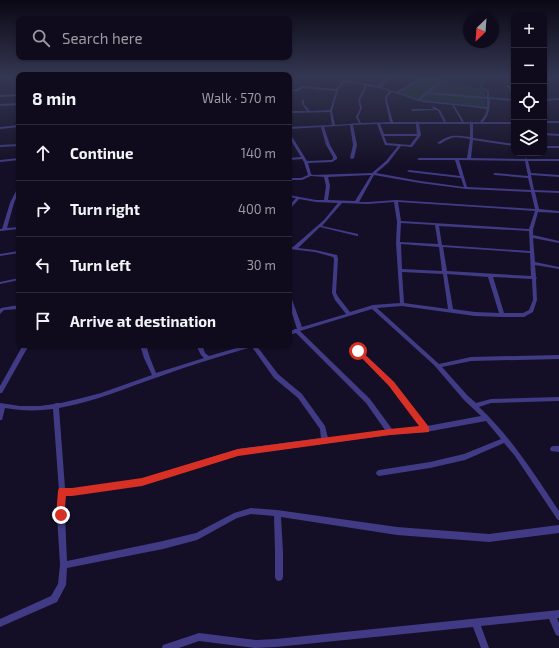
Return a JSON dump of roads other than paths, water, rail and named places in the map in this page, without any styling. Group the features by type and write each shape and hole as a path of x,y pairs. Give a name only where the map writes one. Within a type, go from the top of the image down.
{"street":[{"path":"305,106 308,111"},
{"path":"332,106 331,111 334,125"},
{"path":"360,123 357,117 361,106"},
{"path":"388,106 392,123"},
{"path":"454,106 463,122"},
{"path":"467,106 488,108 487,115 481,123"},
{"path":"432,107 439,111 445,122"},
{"path":"412,110 435,110"},
{"path":"293,112 331,111"},
{"path":"378,122 386,144 400,146 413,145 419,135 417,122"},
{"path":"292,128 378,122 511,123"},
{"path":"469,160 472,139 472,122"},
{"path":"547,122 559,122"},
{"path":"351,124 355,145 352,158"},
{"path":"0,128 16,126"},
{"path":"292,159 332,161 335,159 325,138 322,126"},
{"path":"547,134 559,135"},
{"path":"383,135 419,135"},
{"path":"439,143 452,136 511,145"},
{"path":"292,141 304,160 311,176"},
{"path":"0,146 16,145"},
{"path":"356,203 373,174 387,162 400,146"},
{"path":"547,147 559,147"},
{"path":"419,158 457,160 559,160"},
{"path":"0,161 16,159"},
{"path":"292,332 373,307 402,304 502,315 524,315 531,311 535,300 535,278 531,230 537,210 526,159"},
{"path":"457,160 466,188"},
{"path":"409,171 463,177"},
{"path":"292,179 302,179 311,176 373,174 466,188 559,192"},
{"path":"495,174 559,176"},
{"path":"326,176 328,186 326,201"},
{"path":"2,230 10,213 11,202 16,193"},
{"path":"292,197 356,203 396,201 559,212"},
{"path":"292,205 298,198"},
{"path":"396,201 399,222 398,243 402,304"},
{"path":"294,249 319,226 341,202"},
{"path":"399,222 531,230"},
{"path":"437,224 442,246 451,310"},
{"path":"319,226 357,235"},
{"path":"2,230 16,228"},
{"path":"532,236 559,242"},
{"path":"398,243 532,252"},
{"path":"294,249 335,256 334,293 349,314"},
{"path":"0,255 16,252"},
{"path":"533,263 559,268"},
{"path":"400,270 535,278"},
{"path":"490,275 502,315"},
{"path":"0,283 16,280"},
{"path":"0,312 3,309 16,307"},
{"path":"373,307 438,366 487,418 517,454 559,517"},
{"path":"292,308 298,329 368,401 390,432"},
{"path":"0,391 24,348"},
{"path":"144,348 155,376"},
{"path":"200,348 207,358"},
{"path":"0,418 1,405 30,409 82,401 207,358 242,348"},
{"path":"255,348 276,376 300,396 312,412 323,428 325,442"},
{"path":"358,351 392,384 426,429"},
{"path":"438,366 471,359 559,357"},
{"path":"475,406 491,401 559,399"},
{"path":"0,622 54,599 62,585 64,564 61,515 62,491 56,405"},
{"path":"62,491 79,492 142,482 238,452 325,442 390,432 426,429 487,418"},
{"path":"379,472 430,465 465,457 505,440"},
{"path":"64,564 163,545 198,536 236,515 251,511 277,513 397,531 489,538 559,529"},
{"path":"277,513 279,552 278,577"},
{"path":"166,648 177,646 199,637 256,644 276,643 555,615 559,632"},
{"path":"475,622 485,648"}]}
